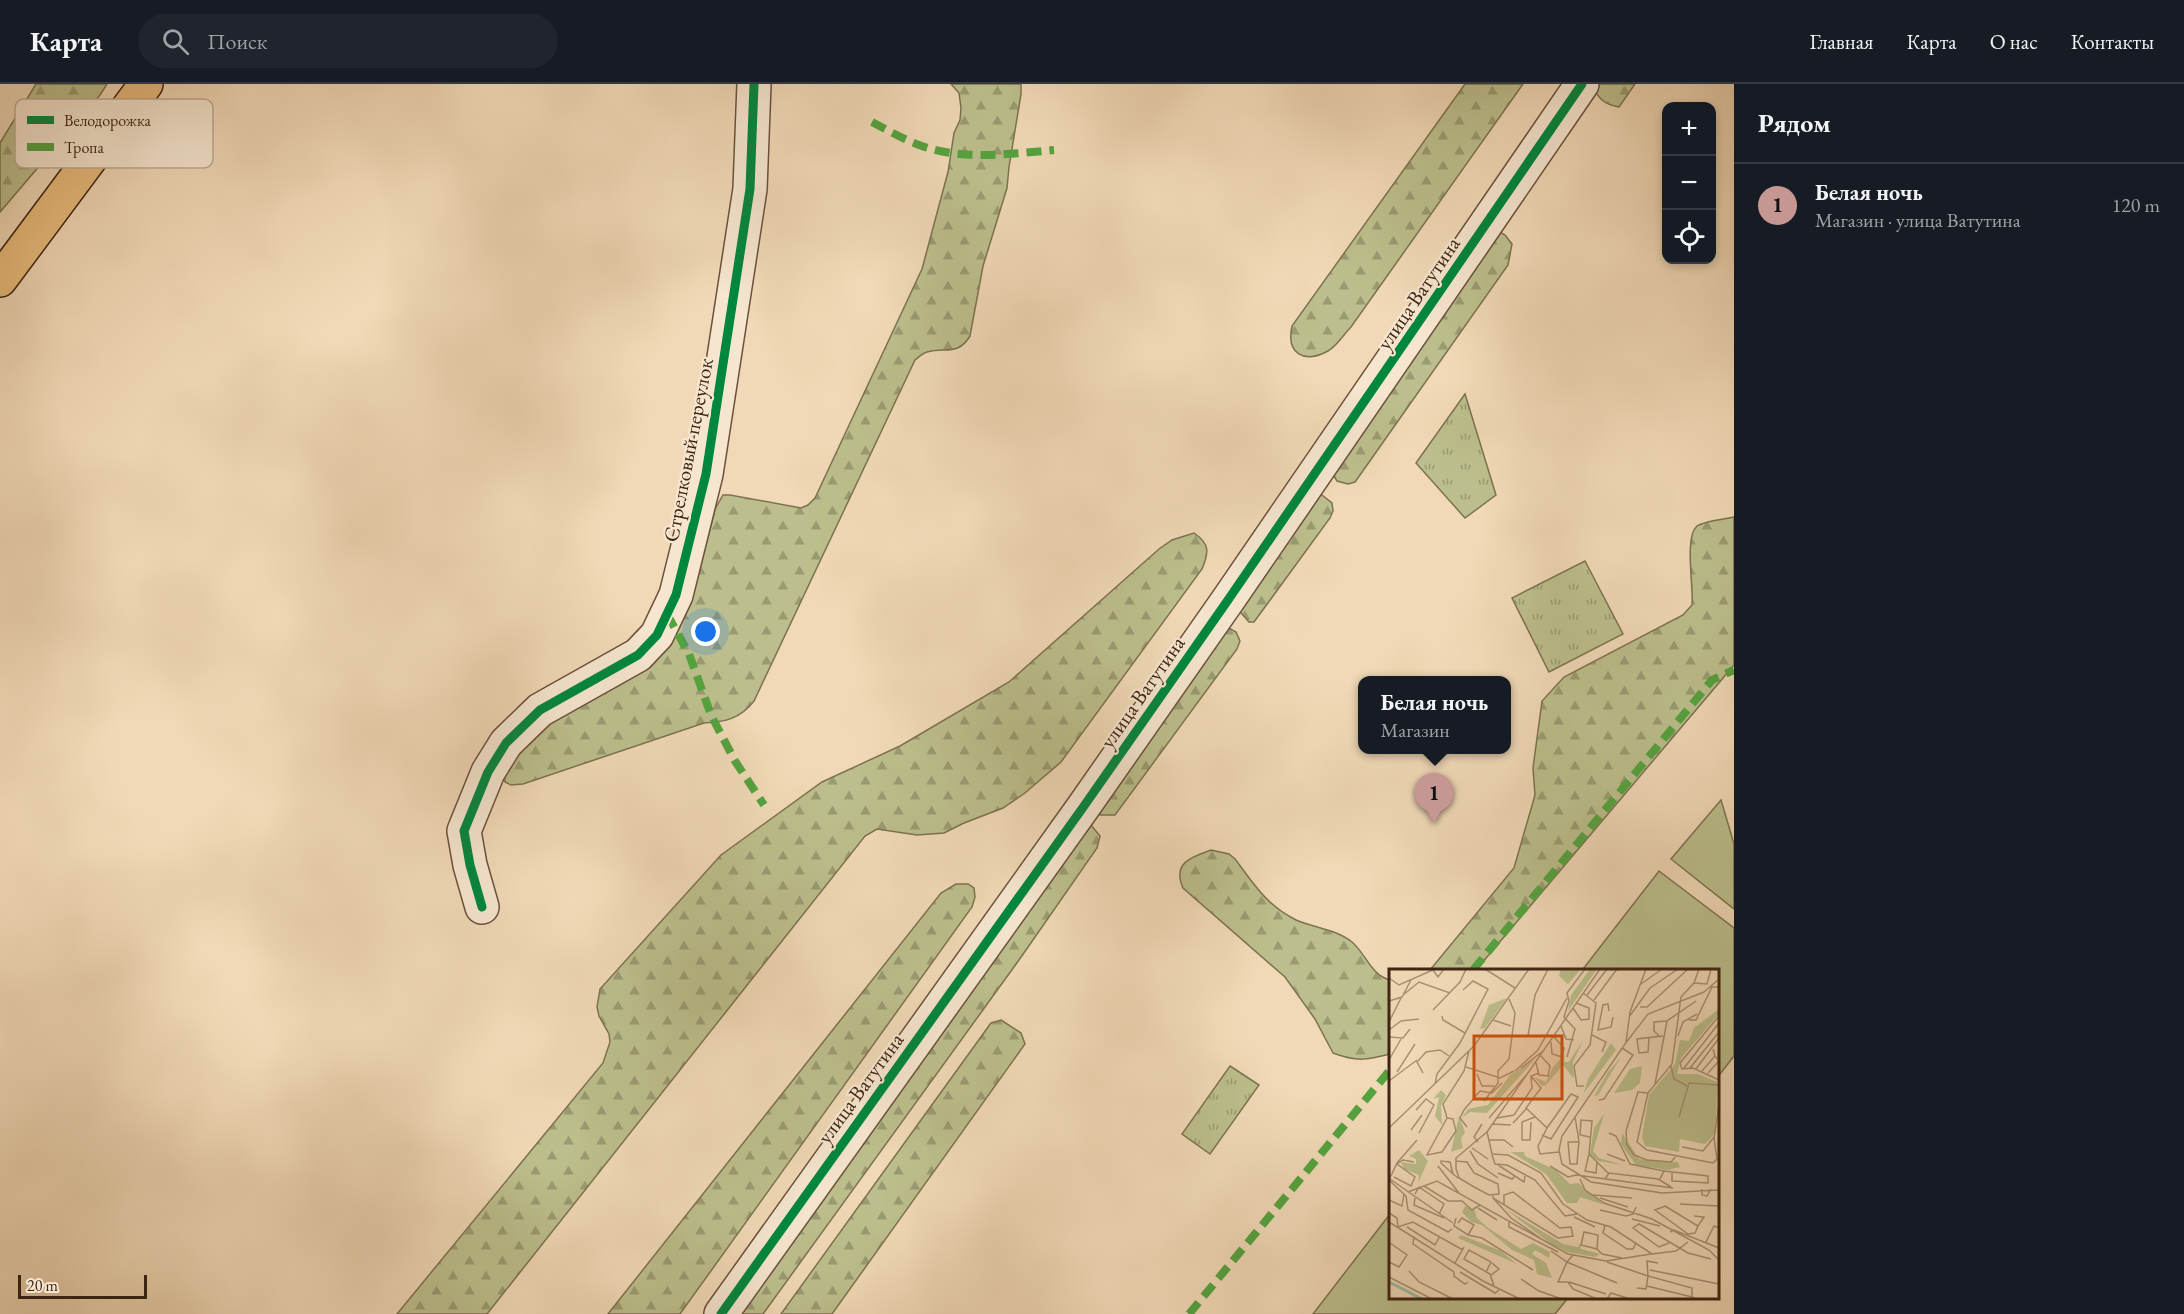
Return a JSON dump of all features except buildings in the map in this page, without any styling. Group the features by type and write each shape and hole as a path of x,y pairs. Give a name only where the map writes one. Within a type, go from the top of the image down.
{"main road":[{"path":"135,99 146,84"},
{"path":"0,280 83,168"}],"street":[{"name":"Стрелковый переулок","path":"482,908 470,865 464,831 488,772 506,743 540,710 638,655 657,635 676,595 706,474 747,212 754,84"},
{"name":"улица Ватутина","path":"721,1314 1222,610 1582,84"}],"green space":[{"path":"36,84 107,84 97,99 27,99"},
{"path":"951,84 1021,84 1007,188 983,266 970,336 956,349 927,352 915,360 754,701 738,716 732,718 704,723 523,784 511,785 505,782 504,772 518,750 686,609 694,592 715,509 723,495 801,508 815,498 922,269 948,172 954,133 960,120 959,93"},
{"path":"1465,84 1523,84 1351,327 1328,351 1311,357 1299,354 1294,350 1292,344 1292,326"},
{"path":"1594,84 1635,84 1619,107 1602,100 1596,93"},
{"path":"15,118 15,168 38,168 0,212 0,143"},
{"path":"1498,231 1505,235 1512,244 1508,265 1355,482 1348,484 1337,481 1331,471"},
{"path":"1465,394 1496,495 1465,518 1416,463"},
{"path":"1318,492 1332,503 1333,511 1330,518 1254,622 1249,622 1235,606"},
{"path":"1734,517 1734,665 1477,969 1431,969 1514,868 1535,795 1533,768 1542,701 1564,677 1683,615 1692,605 1690,551 1693,532 1697,526 1709,521"},
{"path":"1194,533 1203,541 1207,549 1202,569 1061,762 1025,793 1003,808 944,833 917,835 877,829 865,836 487,1314 397,1314 603,1063 610,1042 609,1034 599,1016 597,1007 600,989 721,855 822,782 900,746 1009,682 1159,549 1172,540"},
{"path":"1585,561 1623,634 1549,672 1512,598"},
{"path":"1227,627 1236,632 1240,641 1237,649 1115,815 1100,815 1095,810"},
{"path":"1721,800 1734,844 1734,909 1671,859"},
{"path":"1085,822 1091,825 1100,836 1097,848 1019,960 763,1314 727,1314"},
{"path":"1211,850 1229,854 1276,908 1303,923 1346,938 1361,952 1378,974 1389,980 1389,1054 1362,1059 1333,1053 1315,1019 1285,977 1183,888 1180,879 1182,867 1185,862"},
{"path":"1659,871 1734,928 1734,1056 1719,1074 1719,969 1583,969"},
{"path":"956,884 968,884 974,888 975,897 972,907 680,1314 608,1314 941,893"},
{"path":"1001,1020 1021,1033 1025,1044 832,1314 781,1314 991,1023"},
{"path":"1230,1066 1259,1085 1210,1154 1182,1134"},
{"path":"1389,1215 1389,1299 1567,1299 1555,1314 1313,1314"}],"marked path":[{"path":"872,122 919,145 952,153 986,155 1054,150"},
{"path":"667,614 689,654 711,715 735,761 764,805"},
{"path":"1474,969 1712,680 1734,670"},
{"path":"1189,1314 1389,1071"}],"cycle path":[{"path":"482,907 470,865 464,831 488,772 506,743 540,710 638,655 657,635 676,595 706,474 750,189 754,84"},
{"path":"721,1314 1084,806 1582,84"}],"place":[{"name":"Белая ночь","path":"1434,823"}]}
